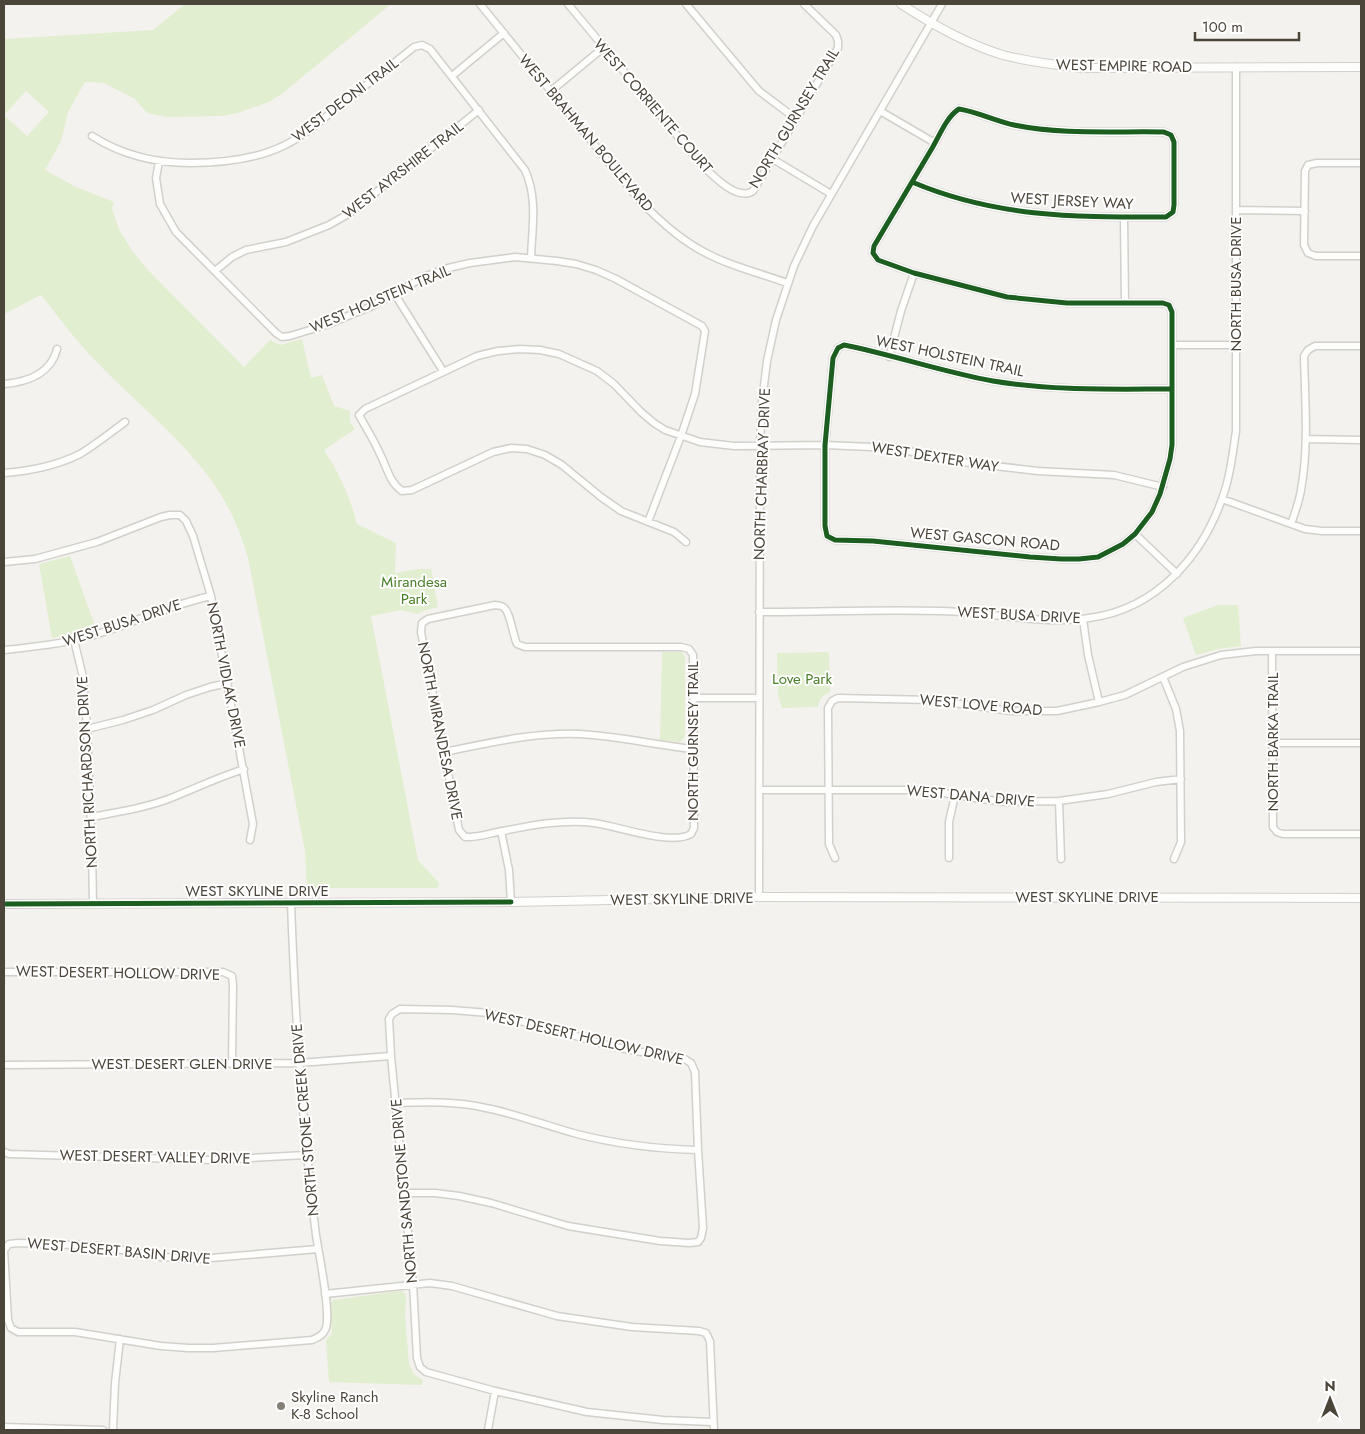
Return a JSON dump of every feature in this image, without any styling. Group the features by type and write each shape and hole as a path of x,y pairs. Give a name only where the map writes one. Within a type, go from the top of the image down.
{"street":[{"name":"WEST BRAHMAN BOULEVARD","path":"480,4 640,201 676,234 714,257 788,283"},
{"name":"WEST CORRIENTE COURT","path":"568,4 700,163 716,178 739,194 748,194"},
{"path":"686,4 759,91 795,118"},
{"name":"NORTH GURNSEY TRAIL","path":"748,194 753,191 838,48 836,35 804,4"},
{"name":"WEST EMPIRE ROAD","path":"900,4 930,24 963,40 991,51 1038,63 1083,68 1361,67"},
{"name":"NORTH CHARBRAY DRIVE","path":"759,897 760,445 762,402 767,361 776,320 802,247 942,4"},
{"path":"504,33 452,76 517,157 525,170 531,184 534,201 530,258"},
{"name":"WEST DEONI TRAIL","path":"92,136 118,150 158,162 231,162 284,146 305,134 414,47 422,45 430,49 452,76"},
{"path":"551,91 603,48"},
{"name":"NORTH BUSA DRIVE","path":"1222,499 1232,461 1236,431 1236,67"},
{"name":"WEST JERSEY WAY","path":"912,182 976,203 1006,210 1059,216 1124,217 1166,217 1173,212 1174,142 1171,135 1164,132 1037,128 1014,125 959,109 953,112 935,143"},
{"name":"WEST AYRSHIRE TRAIL","path":"214,271 232,257 246,250 286,242 329,225 350,213 480,110"},
{"path":"880,111 935,143 874,246 873,253 878,260 914,273 1007,297 1067,302 1125,302 1124,217"},
{"path":"771,158 831,194"},
{"path":"158,162 156,190 167,218 176,232 214,271"},
{"path":"1361,163 1316,163 1308,165 1305,171 1304,245 1308,253 1316,256 1361,256"},
{"path":"1236,210 1305,211"},
{"name":"WEST HOLSTEIN TRAIL","path":"214,271 282,337 326,325 372,306 424,277 444,269 496,259 530,258 576,264 596,270 702,326 705,332 695,394 681,436"},
{"path":"889,357 901,311 914,273"},
{"path":"394,293 443,371"},
{"name":"WEST GASCON ROAD","path":"825,445 825,526 827,536 835,540 873,541 1030,557 1079,559 1098,557 1111,552 1135,534 1152,512 1162,487 1172,445 1172,312 1169,305 1163,302 1125,302"},
{"name":"WEST HOLSTEIN TRAIL","path":"825,445 833,358 838,348 844,345 889,357 1020,385 1072,389 1172,389"},
{"path":"1172,345 1236,345"},
{"path":"1291,524 1301,492 1306,439 1304,356 1308,350 1315,346 1361,346"},
{"path":"4,384 26,380 40,373 54,359 57,348"},
{"name":"WEST DEXTER WAY","path":"648,522 621,511 562,465 546,455 528,449 511,448 493,452 412,490 402,491 391,479 380,453 359,415 365,409 477,356 520,348 559,354 597,371 614,384 641,412 665,430 717,445 825,445 895,448 953,461 1038,471 1114,475 1162,487"},
{"path":"4,472 36,469 59,463 80,453 125,422"},
{"path":"681,436 648,522 674,532 686,542"},
{"path":"1306,439 1361,440"},
{"path":"1222,499 1305,529 1361,531"},
{"name":"WEST BUSA DRIVE","path":"759,612 943,611 1060,620 1083,619 1109,614 1130,607 1152,595 1177,574 1203,541 1222,499"},
{"name":"NORTH VIDLAK DRIVE","path":"4,562 35,559 97,542 161,517 180,515 186,521 193,536 211,596 253,824 250,840"},
{"path":"1135,534 1177,574"},
{"name":"WEST BUSA DRIVE","path":"4,650 47,646 74,640 120,627 181,603 211,596"},
{"name":"NORTH MIRANDESA DRIVE","path":"502,831 474,838 465,837 459,830 421,632 422,623 428,619 495,605 503,606 508,610 513,636 517,644 525,647 681,646 689,649"},
{"path":"1083,619 1088,655 1099,702"},
{"name":"NORTH RICHARDSON DRIVE","path":"74,640 83,678 87,729 93,904"},
{"name":"NORTH GURNSEY TRAIL","path":"502,831 572,822 594,823 650,835 686,838 691,834 694,828 693,655 689,649"},
{"name":"WEST LOVE ROAD","path":"828,790 828,708 832,701 838,698 932,700 1011,711 1057,711 1125,695 1203,659 1221,655 1239,652 1272,651 1361,651"},
{"name":"NORTH BARKA TRAIL","path":"1272,651 1273,827 1277,832 1283,834 1361,834"},
{"path":"1163,677 1176,709 1180,731 1181,842 1174,859"},
{"path":"87,729 123,720 153,710 186,695 228,683"},
{"path":"693,698 759,698"},
{"path":"444,752 528,736 553,734 606,736 693,749"},
{"path":"1273,743 1361,743"},
{"path":"91,817 128,811 170,798 222,776 244,770"},
{"name":"WEST DANA DRIVE","path":"759,790 912,790 1006,802 1059,802 1108,794 1156,782 1181,779"},
{"path":"828,790 829,844 835,858"},
{"path":"949,858 949,822 955,795"},
{"path":"1059,802 1061,859"},
{"path":"502,831 509,870 511,902"},
{"name":"WEST SKYLINE DRIVE","path":"4,904 511,902 759,897 1361,898"},
{"name":"NORTH STONE CREEK DRIVE","path":"120,1339 161,1346 213,1348 312,1340 322,1336 326,1328 325,1294 306,1155 299,1063 291,903"},
{"name":"WEST DESERT HOLLOW DRIVE","path":"4,972 223,972 232,976 233,984 232,1064"},
{"name":"WEST DESERT HOLLOW DRIVE","path":"390,1016 400,1009 489,1013 635,1052 683,1058 691,1063 695,1072 698,1150"},
{"name":"NORTH SANDSTONE DRIVE","path":"390,1016 388,1022 413,1284 417,1358 420,1367 426,1372 495,1391"},
{"name":"WEST DESERT GLEN DRIVE","path":"4,1065 299,1063 391,1056"},
{"path":"395,1103 424,1102 485,1107 596,1138 650,1147 698,1150 703,1228 698,1242 660,1240 568,1226 491,1203 459,1196 404,1193"},
{"name":"WEST DESERT VALLEY DRIVE","path":"4,1152 213,1160 306,1155"},
{"name":"WEST DESERT BASIN DRIVE","path":"120,1339 75,1332 18,1332 11,1328 8,1320 4,1250 9,1244 18,1243 99,1246 161,1256 199,1259 318,1249"},
{"path":"325,1294 430,1283 452,1286 557,1316 632,1327 699,1331 706,1334 710,1341 714,1430"},
{"path":"113,1430 115,1383 120,1339"},
{"path":"488,1430 495,1391 587,1412 664,1420 714,1422"},
{"path":"4,1427 103,1430"}],"green space":[{"name":"Mirandesa Park","path":"185,4 391,4 283,93 269,102 238,113 221,116 167,117 147,113 135,99 104,83 85,82 68,112 61,141 45,170 76,187 114,202 112,209 119,229 131,249 146,268 244,367 270,340 280,345 302,339 311,378 322,375 334,406 350,411 350,422 355,429 324,450 344,486 357,524 396,543 395,573 431,569 438,607 418,614 402,610 371,616 418,860 439,883 438,888 307,888 305,851 248,558 237,526 227,506 216,486 195,459 96,362 41,295 4,314 4,115 4,39 153,30","holes":["26,91 49,112 27,136 4,115"]},
{"path":"70,556 96,629 52,638 39,564"},
{"path":"1218,605 1238,605 1241,646 1218,649 1196,655 1183,618"},
{"path":"662,652 681,652 685,656 685,737 680,742 660,740"},
{"name":"Love Park","path":"829,652 830,692 821,698 818,707 782,708 778,695 777,653"},
{"path":"404,1292 406,1298 405,1317 409,1363 414,1374 423,1380 422,1385 329,1382 326,1341 332,1333 330,1304 333,1300"}],"cycle path":[{"path":"912,182 944,194 975,203 1006,209 1100,217 1166,217 1173,212 1174,205 1174,142 1171,135 1164,132 1088,132 1032,128 959,109 950,117 943,128 874,246 873,253 878,260 914,273 1007,297 1067,303 1163,303 1169,305 1172,312 1172,445 1170,459 1160,494 1152,512 1135,534 1123,544 1098,557 1079,559 1030,557 873,541 835,540 827,536 825,526 825,445 833,358 838,348 844,345 974,377 1015,384 1082,389 1105,389 1127,389 1150,389 1172,389"},
{"path":"4,904 511,902"}],"place":[{"name":"Skyline Ranch K-8 School","path":"281,1406"}]}
